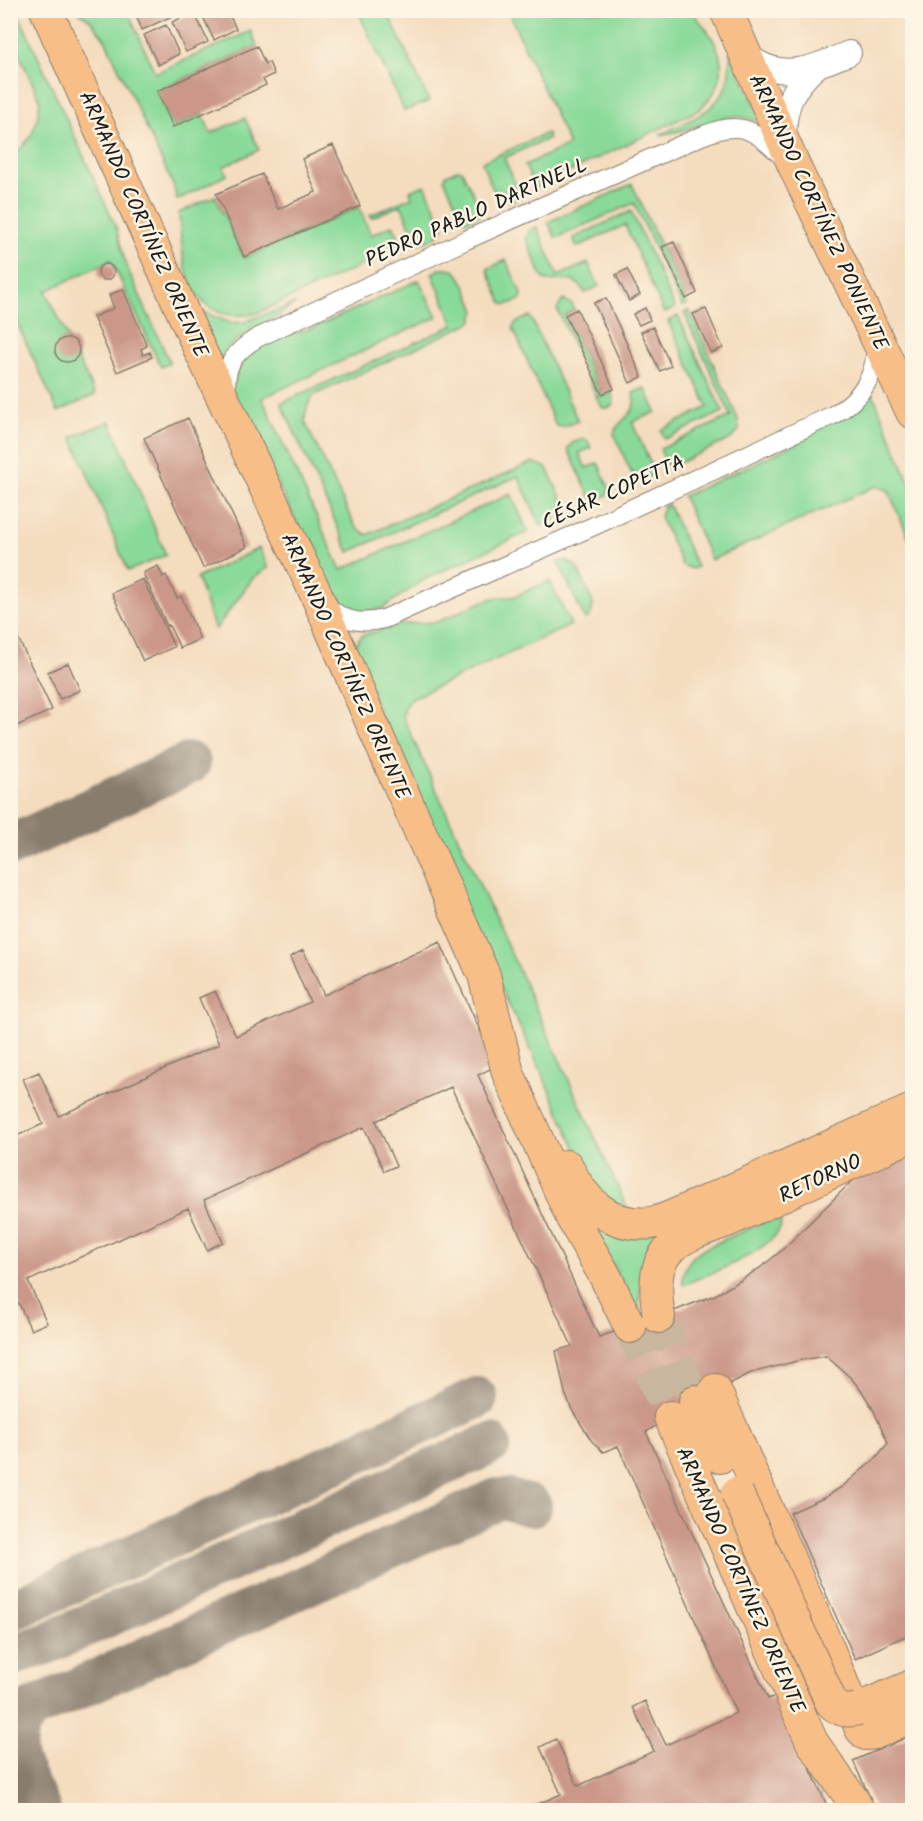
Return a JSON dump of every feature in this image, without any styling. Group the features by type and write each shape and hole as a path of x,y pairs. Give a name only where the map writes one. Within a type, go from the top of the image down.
{"highway":[{"name":"ARMANDO CORTÍNEZ ORIENTE","path":"46,10 168,280 316,594 376,735 484,975 508,1073 572,1218 605,1276 630,1327"},
{"name":"ARMANDO CORTÍNEZ PONIENTE","path":"726,10 790,158 912,412"},
{"path":"484,975 575,1183 590,1202 615,1218 651,1223 674,1216 912,1110"},
{"name":"RETORNO","path":"669,1313 656,1299 656,1277 666,1253 678,1240 727,1221 912,1135"},
{"name":"ARMANDO CORTÍNEZ ORIENTE","path":"699,1401 812,1742 858,1810"},
{"path":"699,1401 737,1493 831,1702 841,1710 852,1711 912,1686"},
{"path":"699,1401 828,1648 861,1729 866,1734 875,1733 912,1716"}],"street":[{"path":"743,49 757,62 775,69 796,72 849,53"},
{"path":"790,158 784,125 787,106 805,76 817,66"},
{"name":"PEDRO PABLO DARTNELL","path":"233,418 228,401 226,375 232,359 246,344 407,267 699,137 727,128 747,129 756,133 790,158"},
{"name":"CÉSAR COPETTA","path":"316,594 331,610 350,620 367,623 384,619 596,525 833,415 853,401 868,381 875,359 871,324"}],"green space":[{"path":"10,11 17,11 116,227 126,265 170,363 161,367 111,260 46,291 95,395 58,412 11,310 11,157 22,148 32,134 40,100 11,36"},
{"path":"78,11 128,11 155,73 251,31 257,46 157,91 173,127 202,114 211,133 245,118 259,150 223,167 227,175 177,200 174,187 105,39 90,20"},
{"path":"358,11 387,11 429,101 404,111"},
{"path":"508,11 690,11 706,28 717,47 721,68 720,80 713,94 699,110 535,188 525,165 569,145"},
{"path":"730,50 764,124 743,117 734,117 659,135 697,117 720,97 728,79"},
{"path":"547,133 549,138 504,158 522,198 513,201 499,197 491,186 482,162"},
{"path":"459,169 481,210 479,216 467,221 463,218 444,179 446,175"},
{"path":"632,184 687,304 682,306 634,203 556,238 548,222"},
{"path":"425,185 443,225 440,233 434,238 418,244 401,205 371,218 370,215 412,197 410,191"},
{"path":"215,196 244,258 359,207 371,235 393,225 403,246 258,313 226,314 211,308 193,287 187,273 181,243 179,213"},
{"path":"631,211 675,308 664,313 625,225 577,247 573,238"},
{"path":"537,227 558,276 588,263 599,286 585,293 574,281 547,281 542,277 526,238 530,230"},
{"path":"506,260 522,295 520,300 506,305 502,303 487,269"},
{"path":"440,269 453,270 461,278 476,311 472,322 314,395 305,414 305,422 355,526 367,535 533,462 547,468 564,504 562,512 541,526 518,476 349,552 281,403 454,325 432,273"},
{"path":"419,280 437,317 262,398 341,570 511,494 528,532 425,579 383,608 361,613 340,609 231,391 242,356 277,337 313,328"},
{"path":"186,296 200,311 231,323 244,322 296,303 240,337 219,361"},
{"path":"563,300 572,304 574,310 565,315 602,396 612,392 614,404 608,408 603,408 600,404 557,309"},
{"path":"689,310 738,419 739,430 731,439 668,468 660,449 731,416 684,313"},
{"path":"530,316 578,421 562,427 556,426 513,328 515,323"},
{"path":"678,316 723,412 665,439 661,430 708,407 668,321"},
{"path":"645,388 656,412 632,422 655,474 642,478 631,472 614,434 616,428 631,412 634,401 633,393"},
{"path":"873,394 912,489 912,545 888,490 876,486 711,560 683,496 783,450 864,396"},
{"path":"110,421 166,555 128,571 72,437"},
{"path":"583,439 588,441 591,448 579,453 586,468 598,463 610,490 607,495 597,500 590,497 568,449 572,443"},
{"path":"668,504 697,567 692,569 682,565 660,517 663,507"},
{"path":"259,548 268,568 253,578 215,630 197,578"},
{"path":"565,560 577,567 593,603 589,617 585,619 558,562"},
{"path":"550,581 571,625 412,698 405,705 403,717 629,1212 619,1216 577,1161 575,1147 467,918 353,650 363,635 403,624 437,622 481,602 497,597 513,597"},
{"path":"588,1215 671,1230 643,1272 639,1297 641,1321"},
{"path":"779,1215 780,1228 763,1246 722,1269 683,1285 683,1274 687,1265 701,1250"}],"building":[{"path":"134,10 185,10 142,30"},
{"path":"216,10 227,10 236,29 214,40 203,17"},
{"path":"194,12 208,42 186,52 172,22"},
{"path":"166,25 179,54 158,65 144,35"},
{"path":"257,46 265,64 269,62 274,74 263,79 266,85 173,127 157,91"},
{"path":"333,145 360,206 244,257 216,194 262,174 278,209 316,192 302,159"},
{"path":"674,242 697,293 686,299 662,247"},
{"path":"106,264 112,266 114,272 112,278 106,280 100,278 98,272 100,266"},
{"path":"627,269 640,295 629,301 616,275"},
{"path":"123,289 147,346 141,349 143,355 150,352 152,357 117,372 93,317 114,308 109,295"},
{"path":"606,298 642,377 630,383 594,303"},
{"path":"645,308 650,320 639,325 633,314"},
{"path":"577,309 614,389 602,394 565,315"},
{"path":"706,309 723,348 711,353 693,314"},
{"path":"653,327 671,366 660,371 641,332"},
{"path":"67,338 76,341 79,350 76,359 67,362 58,359 55,350 58,341"},
{"path":"188,418 247,547 203,568 144,438"},
{"path":"158,566 163,577 166,575 177,598 181,596 200,639 180,648 169,625 167,626 143,573"},
{"path":"143,579 174,647 143,661 112,593"},
{"path":"10,621 52,710 10,729"},
{"path":"68,663 80,690 60,699 48,672"},
{"path":"440,942 496,1066 478,1075 599,1337 715,1295 738,1282 781,1251 849,1184 912,1144 912,1633 855,1659 790,1513 826,1497 843,1486 875,1459 888,1443 863,1393 852,1379 826,1356 751,1373 695,1401 646,1432 768,1699 777,1695 829,1810 525,1810 561,1794 540,1747 556,1739 578,1786 654,1751 633,1707 645,1701 666,1745 736,1713 618,1446 603,1452 591,1440 572,1410 565,1393 556,1351 572,1346 451,1087 376,1121 396,1166 384,1171 364,1127 204,1200 223,1242 207,1250 188,1208 28,1281 47,1323 31,1330 10,1289 10,1139 43,1124 23,1079 39,1072 59,1116 219,1044 199,998 215,991 236,1036 310,1002 290,957 303,950 324,995"},
{"path":"912,1735 912,1810 876,1810 853,1761"}],"taxiway":[{"path":"10,846 190,763"},
{"path":"10,1611 477,1398"},
{"path":"10,1656 48,1643 490,1444"},
{"path":"17,1759 17,1733 30,1710 497,1499 506,1499 531,1506"},
{"path":"10,1746 40,1810"}],"tunnel":[{"path":"659,1317 695,1401"},
{"path":"630,1327 670,1417"}]}
